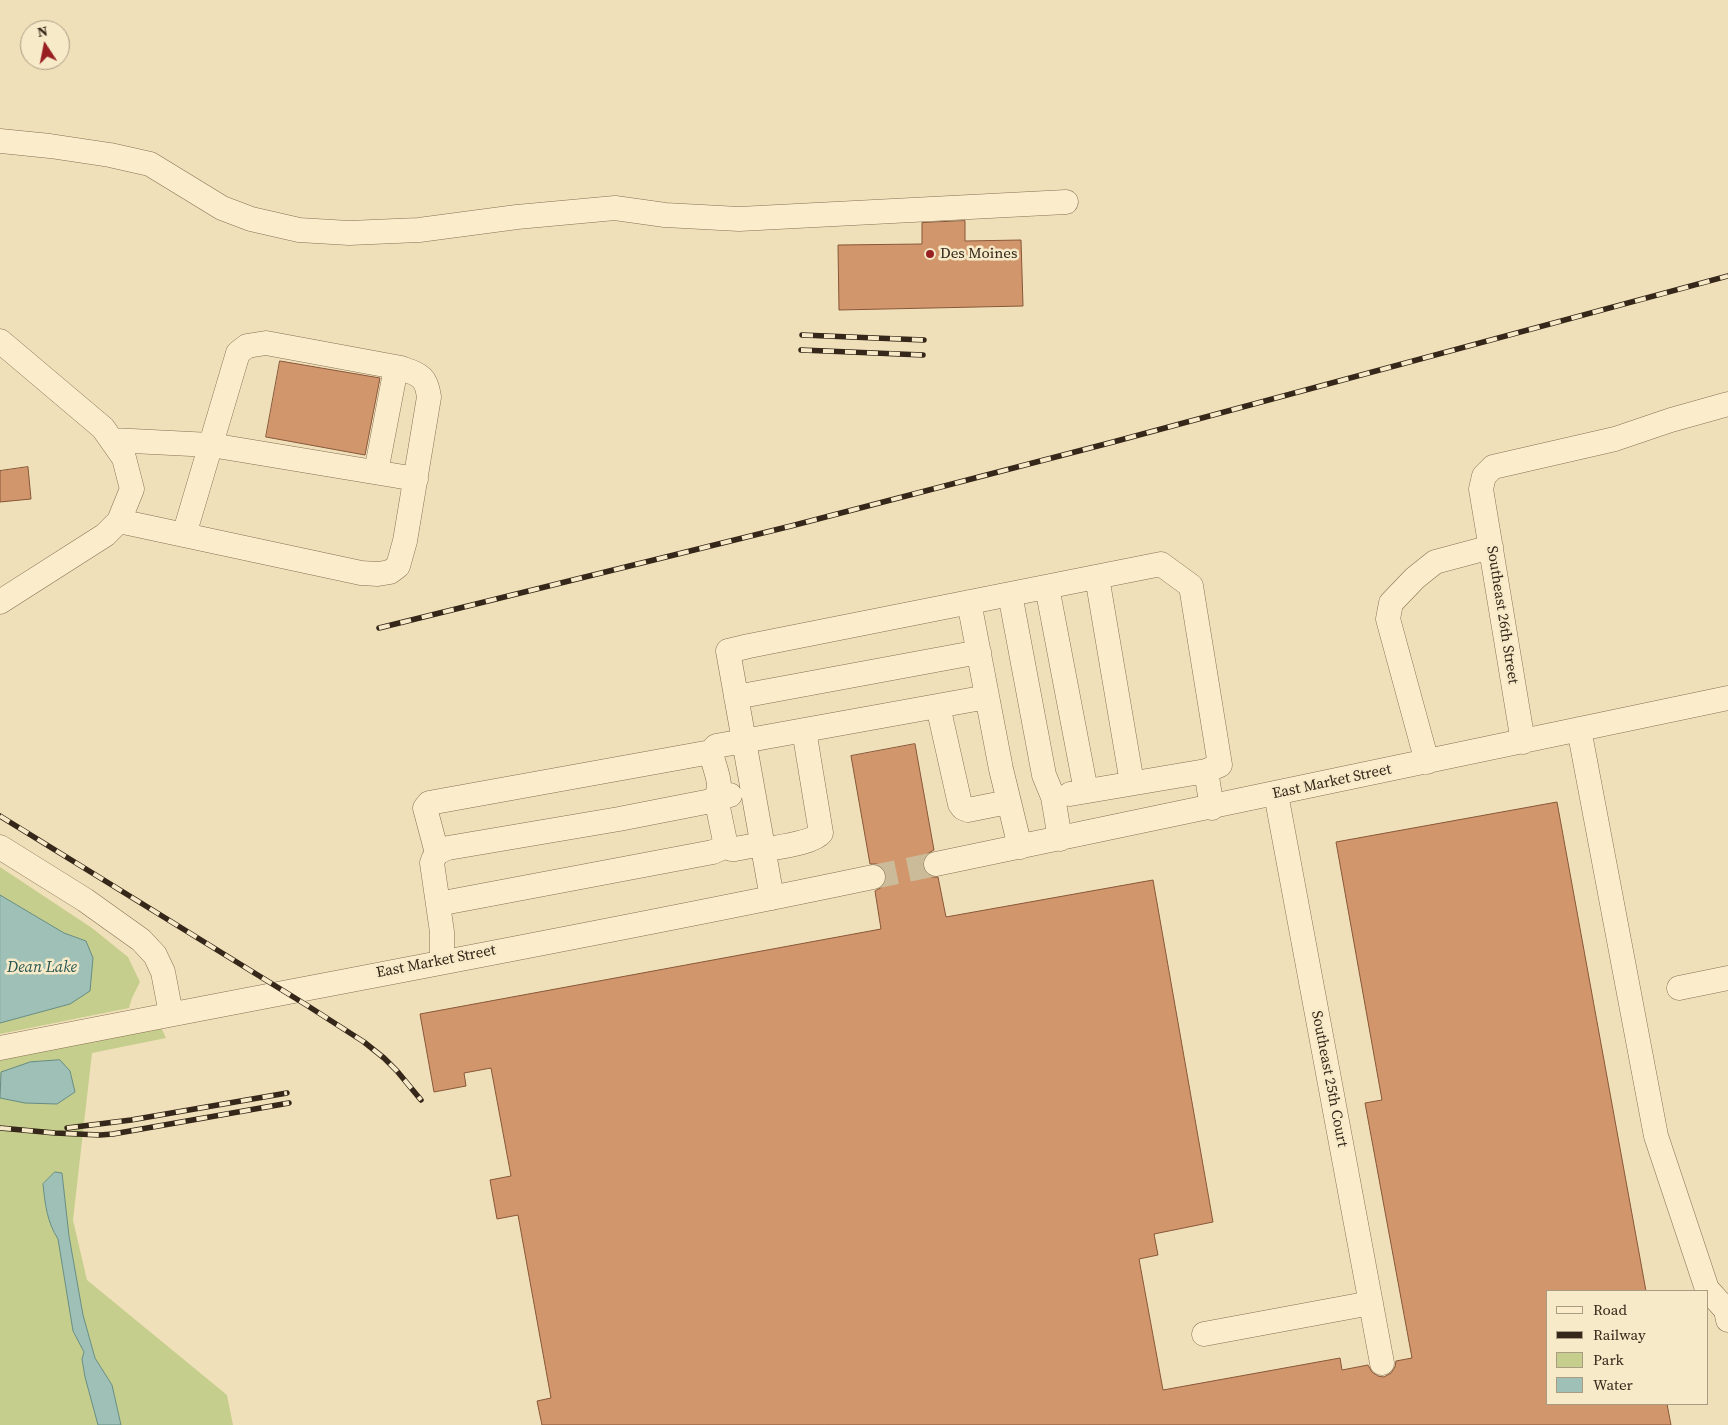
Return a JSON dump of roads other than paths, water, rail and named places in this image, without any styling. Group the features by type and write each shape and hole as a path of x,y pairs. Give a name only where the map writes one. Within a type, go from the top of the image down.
{"street":[{"path":"0,141 110,155 150,164 222,208 251,219 299,230 349,234 419,230 517,217 615,208 665,214 740,219 1066,202"},
{"path":"0,341 103,428 124,458 132,489 119,521 105,535 0,602"},
{"path":"119,521 360,573 378,574 390,572 398,566 405,541 429,397 428,386 421,376 396,368 266,343 247,346 238,353 184,535"},
{"path":"376,472 396,368"},
{"name":"Southeast 26th Street","path":"1522,742 1481,489 1484,476 1493,467 1615,439 1671,420 1728,404"},
{"path":"112,440 211,445 416,479"},
{"path":"1427,762 1388,619 1391,603 1415,578 1435,562 1491,547"},
{"path":"772,898 728,650 1161,564 1191,586 1220,764 1206,771 1053,797"},
{"path":"1097,577 1132,783"},
{"path":"1047,587 1086,791"},
{"path":"1010,594 1044,775 1053,797 1060,839"},
{"path":"969,602 1008,802 1020,847"},
{"path":"736,697 979,652"},
{"path":"437,853 425,808 429,803 711,752 716,746 743,740 987,697"},
{"name":"East Market Street","path":"936,864 1212,808 1728,698"},
{"path":"938,706 960,804 968,810 1008,802"},
{"path":"711,752 719,786 716,798 726,846 735,849 806,841 818,837 821,832 804,730"},
{"path":"1579,730 1656,1136 1708,1290"},
{"path":"1206,771 1212,808"},
{"path":"442,961 442,932 432,863 437,853 448,848 619,819 753,791"},
{"name":"Southeast 25th Court","path":"1276,794 1382,1363"},
{"path":"438,904 713,852 726,846"},
{"path":"0,847 85,900 141,940 155,955 163,972 171,1014"},
{"name":"East Market Street","path":"0,1048 873,877"},
{"path":"1679,988 1728,978"},
{"path":"1708,1290 1726,1310 1728,1320"},
{"path":"1204,1334 1371,1303"}],"water":[{"name":"Dean Lake","path":"0,895 64,933 86,941 93,958 90,991 70,1004 0,1023"},
{"path":"60,1060 70,1071 75,1092 57,1104 25,1103 0,1098 1,1072 30,1062"},
{"path":"55,1172 62,1173 69,1236 83,1315 95,1358 112,1385 121,1425 98,1425 85,1377 82,1359 84,1352 73,1331 58,1239 49,1219 43,1184"}],"tunnel":[{"path":"873,877 936,864"}],"railway":[{"path":"379,628 791,526 1113,442 1728,276"},
{"path":"802,335 924,340"},
{"path":"801,350 923,355"},
{"path":"0,816 364,1042 397,1071 421,1100"},
{"path":"67,1128 131,1120 287,1093"},
{"path":"0,1128 55,1133 113,1134 289,1103"}],"place":[{"name":"Des Moines","path":"930,254"}]}
